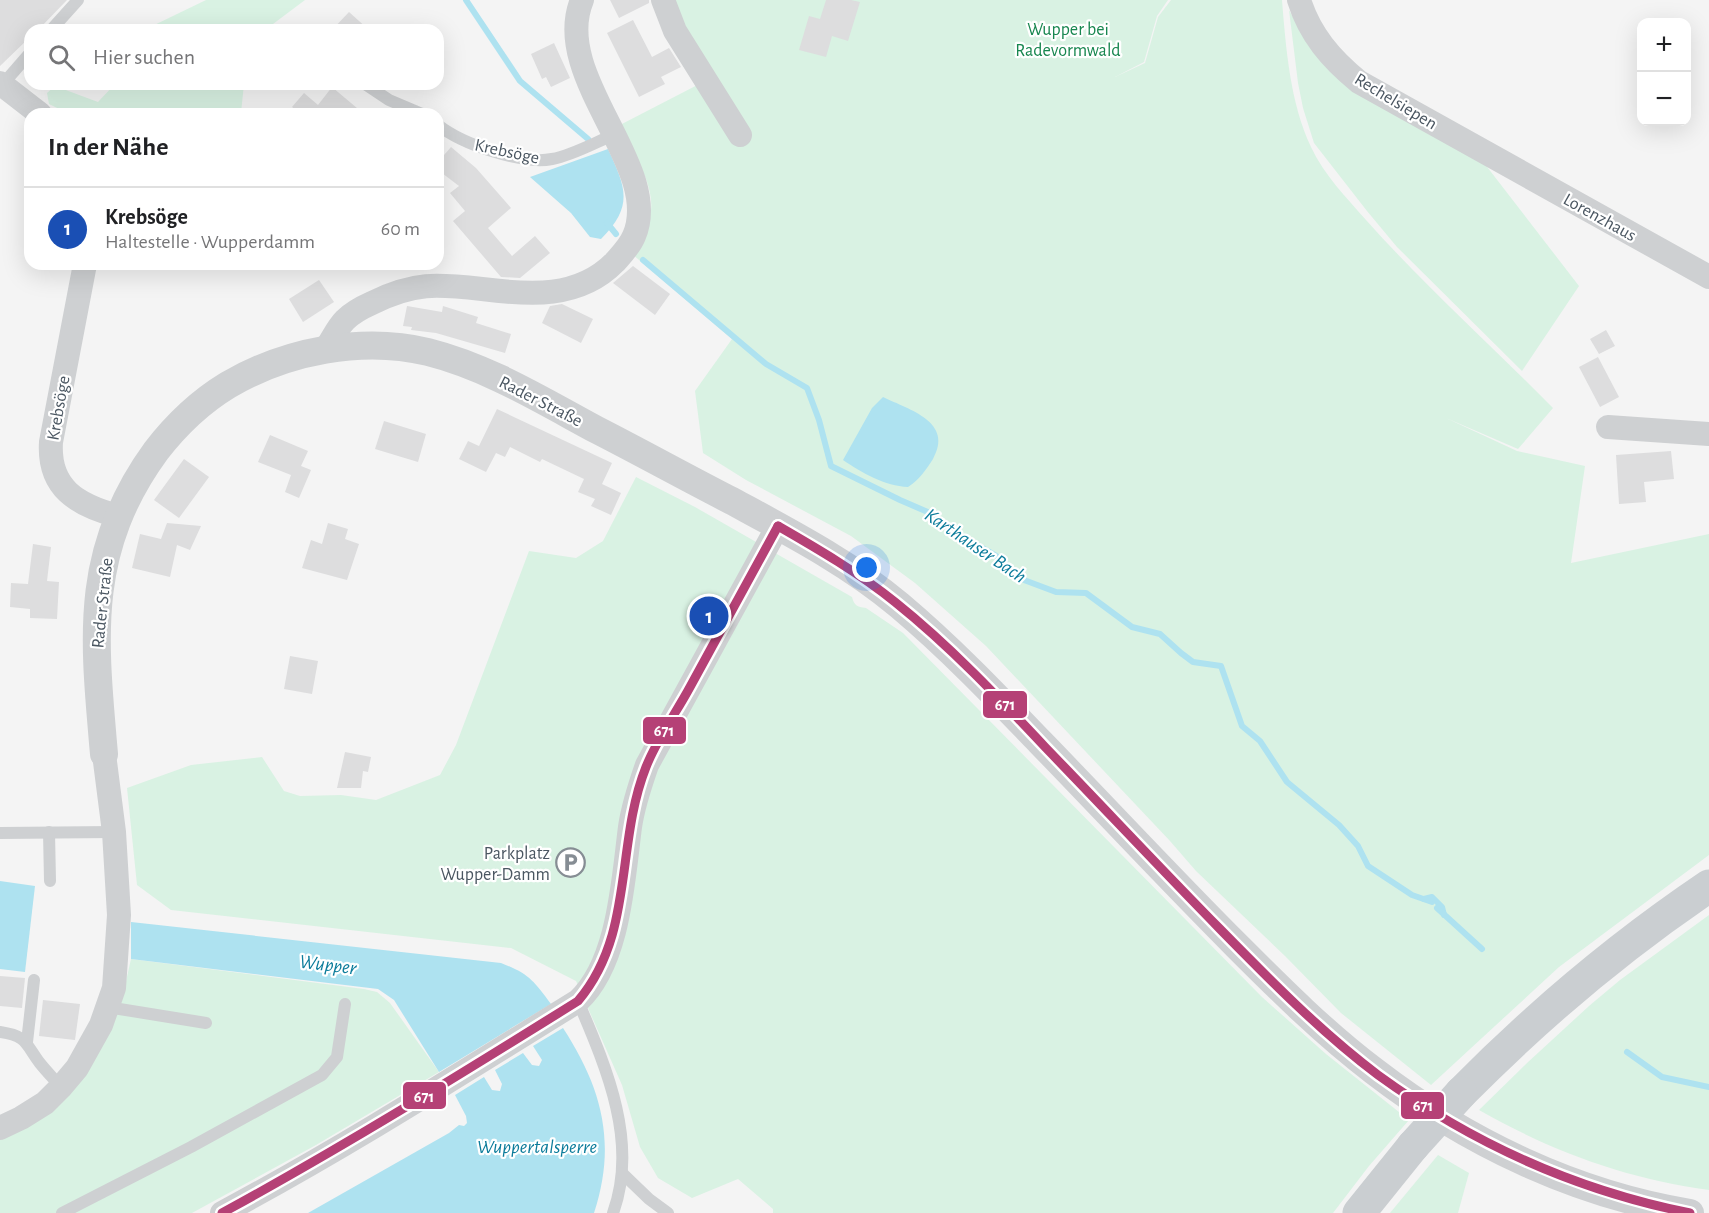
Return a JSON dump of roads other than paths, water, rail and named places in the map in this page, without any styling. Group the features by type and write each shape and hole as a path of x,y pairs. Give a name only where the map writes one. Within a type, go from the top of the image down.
{"main road":[{"path":"1359,1213 1413,1146 1509,1044 1586,976 1652,924 1709,886"}],"street":[{"path":"325,350 350,315 405,289 438,285 535,294 570,288 599,275 618,258 631,242 638,215 638,194 582,63 577,46 576,21 582,0"},
{"path":"663,0 675,31 740,135"},
{"name":"Rechelsiepen","path":"1299,0 1305,19 1315,37 1337,63 1359,82 1490,156"},
{"path":"1,83 32,108"},
{"name":"Lorenzhaus","path":"1490,156 1709,277"},
{"name":"Krebsöge","path":"84,270 51,442 51,462 58,481 71,495 96,510 118,516"},
{"name":"Rader Straße","path":"0,1128 45,1103 77,1068 101,1025 114,988 119,915 114,832 96,663 97,615 102,571 111,535 135,481 163,442 203,402 235,381 261,369 325,350 358,346 398,347 423,351 459,362 532,396 778,526 875,586 960,660 1274,983 1379,1075 1466,1131 1524,1162 1625,1199 1690,1213"},
{"path":"1608,427 1709,434"},
{"path":"222,1213 285,1180 436,1090 578,1001 595,982 617,918 630,826 647,765 778,526"}],"lane":[{"path":"56,24 78,0"},
{"path":"1,83 24,59"},
{"path":"373,90 409,108"},
{"name":"Krebsöge","path":"444,129 478,147 543,160 557,158 613,135"},
{"path":"49,832 50,881"},
{"path":"0,834 114,832"},
{"path":"27,1042 34,980"},
{"path":"578,1001 606,1071 621,1134 622,1173 618,1200 613,1213"},
{"path":"62,1213 191,1147 322,1075 337,1057 345,1004"},
{"path":"106,1007 206,1023"},
{"path":"0,1032 13,1034 27,1042 38,1061 61,1087"},
{"path":"622,1173 649,1199 668,1213"}],"water":[{"path":"608,149 619,175 624,196 619,216 601,239 590,237 571,213 530,177"},
{"path":"883,397 926,419 934,427 938,436 938,446 933,459 916,481 908,487 874,478 843,460 872,408"},
{"path":"0,881 35,886 25,972 0,969"},
{"name":"Wupper","path":"131,922 501,963 530,979 551,1004 439,1072 394,1000 378,989 131,959"},
{"name":"Wuppertalsperre","path":"563,1028 588,1072 602,1117 605,1140 604,1163 594,1213 308,1213 449,1133 459,1125 464,1126 467,1123 466,1116 455,1095 484,1077 492,1090 500,1091 502,1084 495,1070 523,1053 532,1065 539,1066 542,1060 533,1046"}],"waterway":[{"name":"Karthauser Bach","path":"466,0 520,81 588,139"},
{"name":"Karthauser Bach","path":"607,223 616,234"},
{"name":"Karthauser Bach","path":"643,260 766,364 807,388 819,420 831,466 930,513 958,534 995,555 1024,580 1056,592 1086,593 1132,627 1160,634 1193,662 1221,666 1242,726 1260,741 1287,782 1339,825 1358,846 1368,866 1412,895 1432,902"},
{"name":"Karthauser Bach","path":"1424,899 1432,897 1442,907 1444,915"},
{"name":"Karthauser Bach","path":"1437,908 1482,949"},
{"name":"Karthauser Bach","path":"1627,1052 1662,1077 1709,1087"}],"place":[{"name":"Krebsöge","path":"709,616"},
{"name":"Parkplatz Wupper-Damm","path":"571,863"}],"park label":[{"name":"Wupper bei Radevormwald","path":"1068,39"}]}
